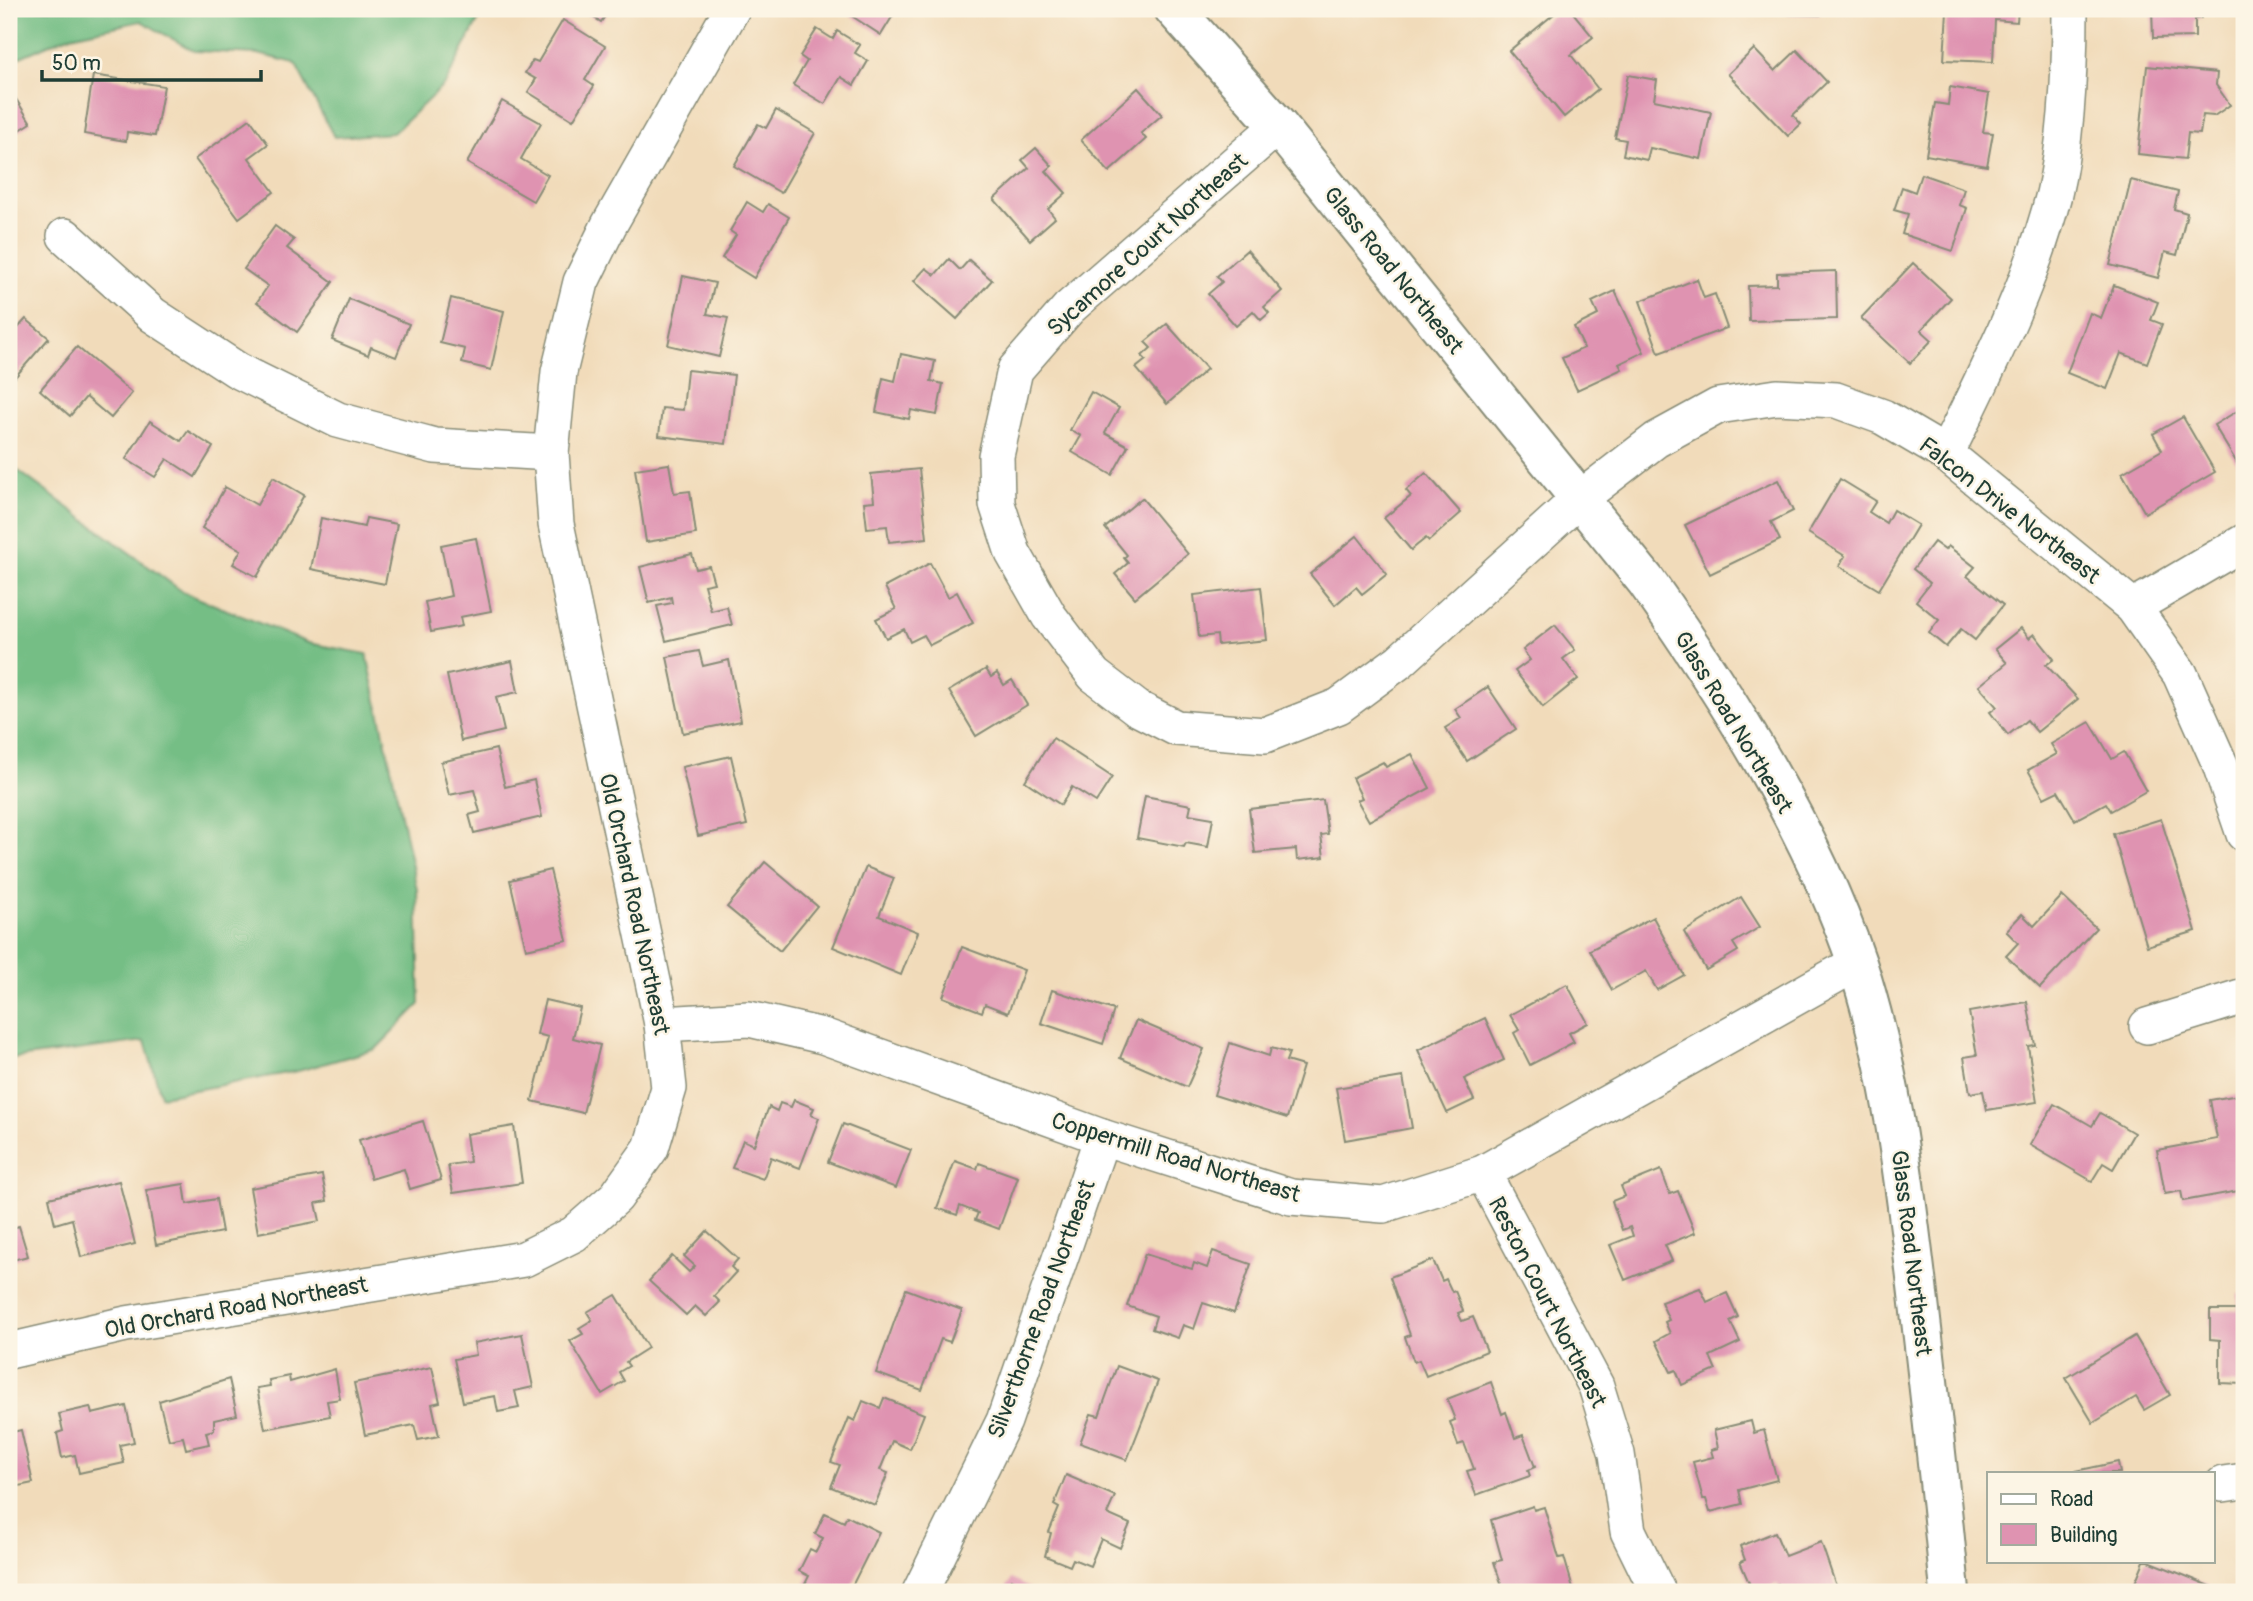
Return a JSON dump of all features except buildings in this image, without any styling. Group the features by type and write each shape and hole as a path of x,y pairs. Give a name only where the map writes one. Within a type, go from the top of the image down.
{"street":[{"name":"Old Orchard Road Northeast","path":"9,1351 126,1324 524,1259 574,1234 616,1197 651,1148 669,1088 662,1024 555,524 551,453 559,372 581,282 609,225 733,9"},
{"name":"Glass Road Northeast","path":"1174,9 1278,126 1646,582 1702,660 1777,789 1822,880 1857,963 1883,1063 1903,1165 1950,1592"},
{"path":"1946,454 2011,321 2054,193 2070,68 2070,9"},
{"name":"Sycamore Court Northeast","path":"1278,126 1069,308 1015,370 996,456 997,504 1013,553 1049,616 1094,676 1137,708 1176,728 1265,735 1339,706 1400,661 1578,500"},
{"path":"65,236 153,315 237,370 338,420 435,446 551,453"},
{"name":"Falcon Drive Northeast","path":"1578,500 1656,440 1718,406 1777,397 1836,400 1883,416 1946,454 2133,607 2180,674 2220,764 2244,834"},
{"path":"2133,607 2244,542"},
{"name":"Coppermill Road Northeast","path":"662,1024 749,1019 823,1036 1102,1137 1291,1197 1383,1205 1483,1173 1857,963"},
{"path":"2147,1026 2244,996"},
{"name":"Silverthorne Road Northeast","path":"920,1592 1004,1421 1102,1137"},
{"name":"Reston Court Northeast","path":"1483,1173 1596,1386 1617,1454 1628,1531 1658,1592"}],"green space":[{"path":"9,9 479,9 479,19 445,84 393,133 334,137 295,63 258,54 194,51 141,21 66,37 9,62"},
{"path":"9,464 183,592 308,643 367,654 417,890 420,1004 376,1049 298,1071 161,1096 145,1041 9,1059"}]}
